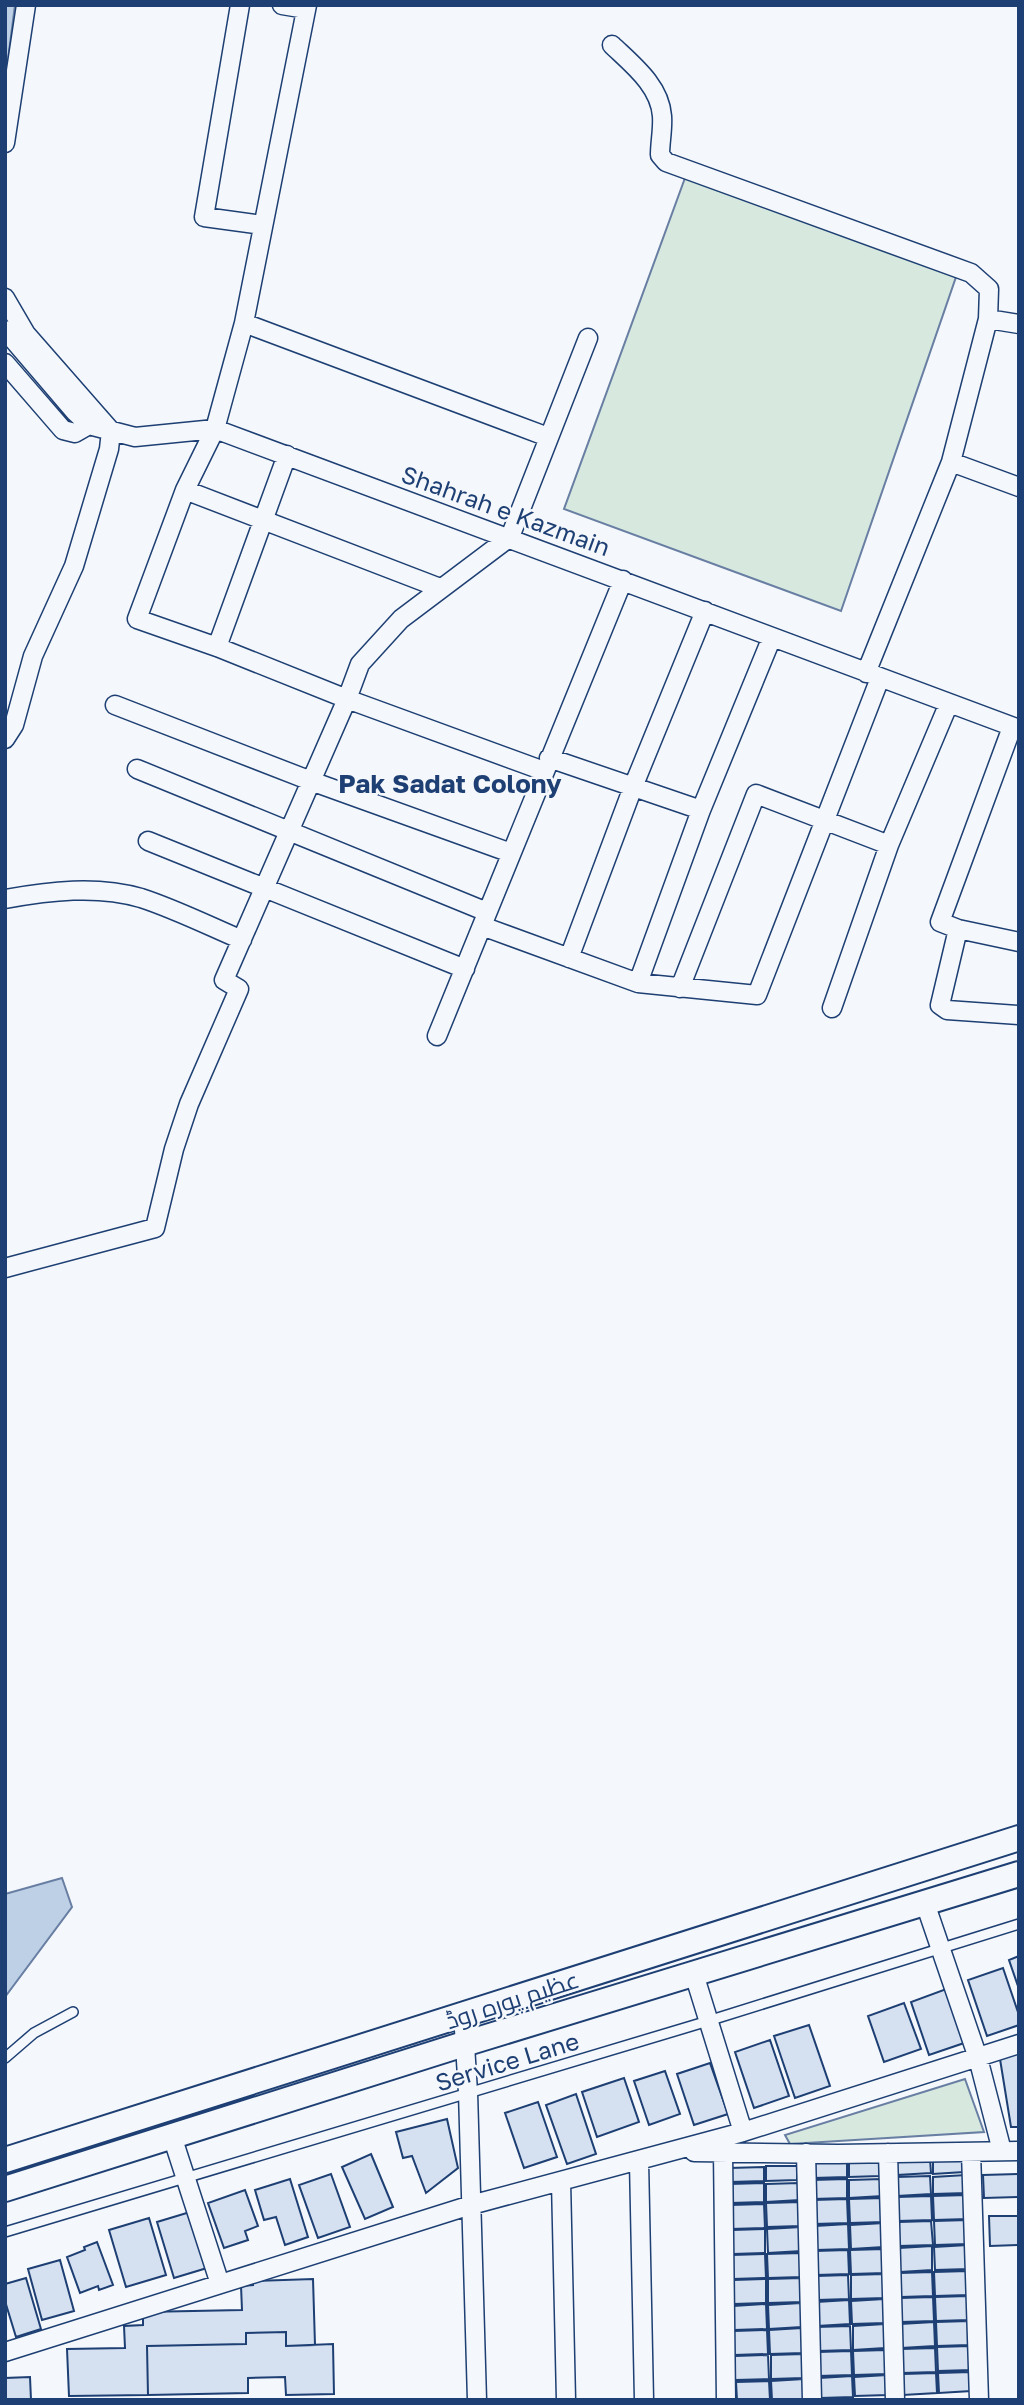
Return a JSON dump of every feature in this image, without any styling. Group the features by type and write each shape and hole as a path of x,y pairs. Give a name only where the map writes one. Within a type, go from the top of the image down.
{"main road":[{"name":"عظیم پورہ روڈ","path":"5,2160 1019,1838"},
{"name":"عظیم پورہ روڈ","path":"5,2189 464,2044 1019,1874"}],"street":[{"path":"5,143 26,5"},
{"path":"240,5 204,217 262,225"},
{"path":"282,5 306,7 244,323 215,429 185,490 137,619 217,647 347,699 547,764 633,787 701,810"},
{"path":"137,769 569,958 638,984 757,995 824,818 951,462 988,319 989,289 971,273 666,162 660,155 662,117 659,99 644,76 612,45"},
{"path":"5,298 26,334 111,431 109,449 74,566 33,656 14,725 5,739"},
{"path":"988,319 1019,324"},
{"path":"244,323 548,437"},
{"path":"5,330 89,425 75,433 62,430 5,363"},
{"path":"5,1268 155,1228 174,1149 189,1104 239,989 224,980 360,664 401,619 510,537 589,338"},
{"name":"Shahrah e Kazmain","path":"89,425 135,438 215,429 510,537 1015,728"},
{"path":"217,647 287,455"},
{"path":"951,462 1019,487"},
{"path":"185,490 440,588"},
{"path":"438,1036 623,580"},
{"path":"569,958 633,787 705,611"},
{"path":"638,984 701,810 772,637"},
{"path":"832,1008 890,845 949,703"},
{"path":"115,705 311,781 511,853"},
{"path":"1015,728 940,922 958,929 1019,942"},
{"path":"680,988 756,793 890,845"},
{"path":"148,841 465,969"},
{"path":"5,898 38,892 114,893 141,898 242,940"},
{"path":"958,929 940,1005 947,1010 1019,1015"},
{"path":"677,2151 1010,2151 925,1903"},
{"path":"694,1974 743,2132"},
{"path":"463,2014 468,2092 477,2400"},
{"path":"5,2353 471,2205 743,2132 1019,2044"},
{"path":"172,2136 220,2284"},
{"path":"723,2152 726,2400"},
{"path":"971,2152 979,2400"},
{"path":"806,2153 812,2400"},
{"path":"888,2153 895,2400"},
{"path":"639,2161 644,2400"},
{"path":"561,2181 566,2400"}],"lane":[{"name":"Service Lane","path":"5,2232 708,2021 1019,1924"},
{"path":"5,2058 34,2033 72,2012"}],"shaded area":[{"path":"685,178 957,274 841,611 564,509"},
{"path":"965,2079 984,2132 790,2144 785,2135"}],"water":[{"path":"5,5 15,5 5,83"},
{"path":"62,1878 72,1907 5,1997 5,1894"}],"building":[{"path":"1019,1956 1019,1989 1009,1960"},
{"path":"1003,1968 1019,2015 1019,2025 987,2036 968,1980"},
{"path":"949,1988 967,2042 929,2055 911,2002"},
{"path":"904,2003 921,2049 884,2062 868,2016"},
{"path":"809,2025 830,2086 795,2098 774,2036"},
{"path":"770,2040 789,2096 754,2108 735,2052"},
{"path":"1019,2051 1019,2127 1011,2127 1000,2059"},
{"path":"710,2063 728,2114 694,2125 677,2074"},
{"path":"665,2071 680,2114 649,2125 634,2081"},
{"path":"624,2078 639,2122 597,2137 582,2092"},
{"path":"576,2094 596,2154 567,2164 546,2105"},
{"path":"538,2102 557,2157 524,2168 505,2113"},
{"path":"447,2119 458,2168 426,2193 412,2156 403,2158 396,2132"},
{"path":"371,2154 393,2207 365,2219 342,2167"},
{"path":"964,2158 964,2172 933,2174 933,2159"},
{"path":"930,2159 931,2173 897,2175 896,2160"},
{"path":"880,2161 880,2176 849,2177 849,2162"},
{"path":"847,2162 847,2177 813,2178 813,2163"},
{"path":"766,2166 797,2166 797,2180 766,2181"},
{"path":"764,2167 764,2181 730,2182 729,2168"},
{"path":"331,2174 350,2227 318,2238 299,2185"},
{"path":"1019,2174 1019,2197 984,2198 983,2175"},
{"path":"966,2175 967,2193 933,2194 933,2177"},
{"path":"930,2176 931,2194 897,2196 896,2177"},
{"path":"290,2179 308,2237 285,2245 276,2217 264,2220 255,2190"},
{"path":"847,2179 847,2198 813,2199 812,2180"},
{"path":"882,2179 883,2196 849,2198 849,2180"},
{"path":"764,2183 764,2202 730,2203 729,2184"},
{"path":"799,2183 800,2200 766,2202 766,2184"},
{"path":"245,2190 258,2226 245,2231 248,2240 224,2248 208,2203"},
{"path":"967,2195 968,2219 934,2220 933,2196"},
{"path":"931,2196 932,2220 898,2221 897,2197"},
{"path":"883,2198 884,2222 850,2223 849,2199"},
{"path":"847,2199 848,2223 814,2224 813,2200"},
{"path":"801,2202 801,2226 767,2227 766,2203"},
{"path":"764,2204 765,2228 731,2229 730,2205"},
{"path":"190,2212 207,2268 174,2278 157,2222"},
{"path":"989,2216 1019,2216 1019,2245 990,2246"},
{"path":"149,2218 166,2275 126,2287 109,2230"},
{"path":"968,2220 968,2244 935,2245 934,2221"},
{"path":"931,2221 933,2245 899,2246 899,2222"},
{"path":"884,2223 884,2247 851,2249 850,2225"},
{"path":"848,2224 849,2249 816,2250 815,2226"},
{"path":"801,2227 802,2251 768,2253 767,2229"},
{"path":"765,2229 765,2253 733,2254 732,2230"},
{"path":"97,2242 113,2285 99,2290 98,2286 80,2293 67,2257"},
{"path":"968,2245 969,2269 935,2270 934,2247"},
{"path":"932,2246 932,2270 900,2272 899,2248"},
{"path":"884,2249 885,2273 851,2274 850,2250"},
{"path":"848,2250 849,2274 816,2275 815,2251"},
{"path":"801,2253 802,2277 768,2278 767,2254"},
{"path":"765,2254 766,2278 733,2279 732,2255"},
{"path":"60,2260 74,2311 42,2320 28,2269"},
{"path":"968,2271 969,2295 935,2296 934,2272"},
{"path":"932,2272 933,2296 901,2297 900,2273"},
{"path":"884,2274 885,2298 851,2299 851,2275"},
{"path":"848,2275 849,2299 817,2300 816,2276"},
{"path":"26,2278 41,2329 16,2337 5,2301 5,2284"},
{"path":"801,2278 802,2302 768,2303 768,2279"},
{"path":"313,2279 315,2345 286,2346 286,2332 246,2333 246,2344 147,2346 148,2395 69,2396 67,2349 125,2348 124,2326 143,2325 143,2312 242,2310 241,2286 253,2285 253,2281"},
{"path":"766,2279 766,2303 734,2304 733,2280"},
{"path":"968,2296 969,2320 936,2321 935,2297"},
{"path":"933,2297 934,2321 901,2322 900,2298"},
{"path":"884,2299 885,2323 852,2324 851,2301"},
{"path":"849,2300 850,2324 817,2326 816,2302"},
{"path":"801,2303 802,2327 769,2329 768,2305"},
{"path":"766,2304 767,2329 734,2330 733,2306"},
{"path":"969,2321 969,2345 937,2346 936,2322"},
{"path":"934,2322 935,2346 901,2348 900,2324"},
{"path":"885,2324 885,2348 853,2350 853,2326"},
{"path":"850,2326 851,2350 818,2351 816,2327"},
{"path":"802,2328 803,2353 770,2354 769,2330"},
{"path":"767,2330 768,2354 734,2355 734,2331"},
{"path":"286,2332 286,2346 333,2344 334,2394 286,2395 285,2377 248,2378 248,2393 148,2395 147,2346 246,2344 246,2333"},
{"path":"970,2346 971,2370 938,2371 937,2347"},
{"path":"935,2348 936,2372 902,2373 901,2349"},
{"path":"886,2350 887,2374 854,2375 853,2351"},
{"path":"851,2351 852,2375 818,2376 818,2352"},
{"path":"803,2354 804,2378 771,2379 771,2355"},
{"path":"768,2355 769,2379 735,2380 735,2356"},
{"path":"971,2372 971,2391 939,2393 938,2373"},
{"path":"936,2373 937,2393 903,2395 903,2374"},
{"path":"887,2375 888,2395 855,2396 854,2377"},
{"path":"852,2376 853,2397 820,2398 819,2378"},
{"path":"30,2377 31,2400 5,2400 5,2378"},
{"path":"804,2379 805,2399 772,2400 771,2381"},
{"path":"769,2381 770,2400 737,2400 736,2382"}],"district":[{"name":"Pak Sadat Colony","path":"450,783"}]}
